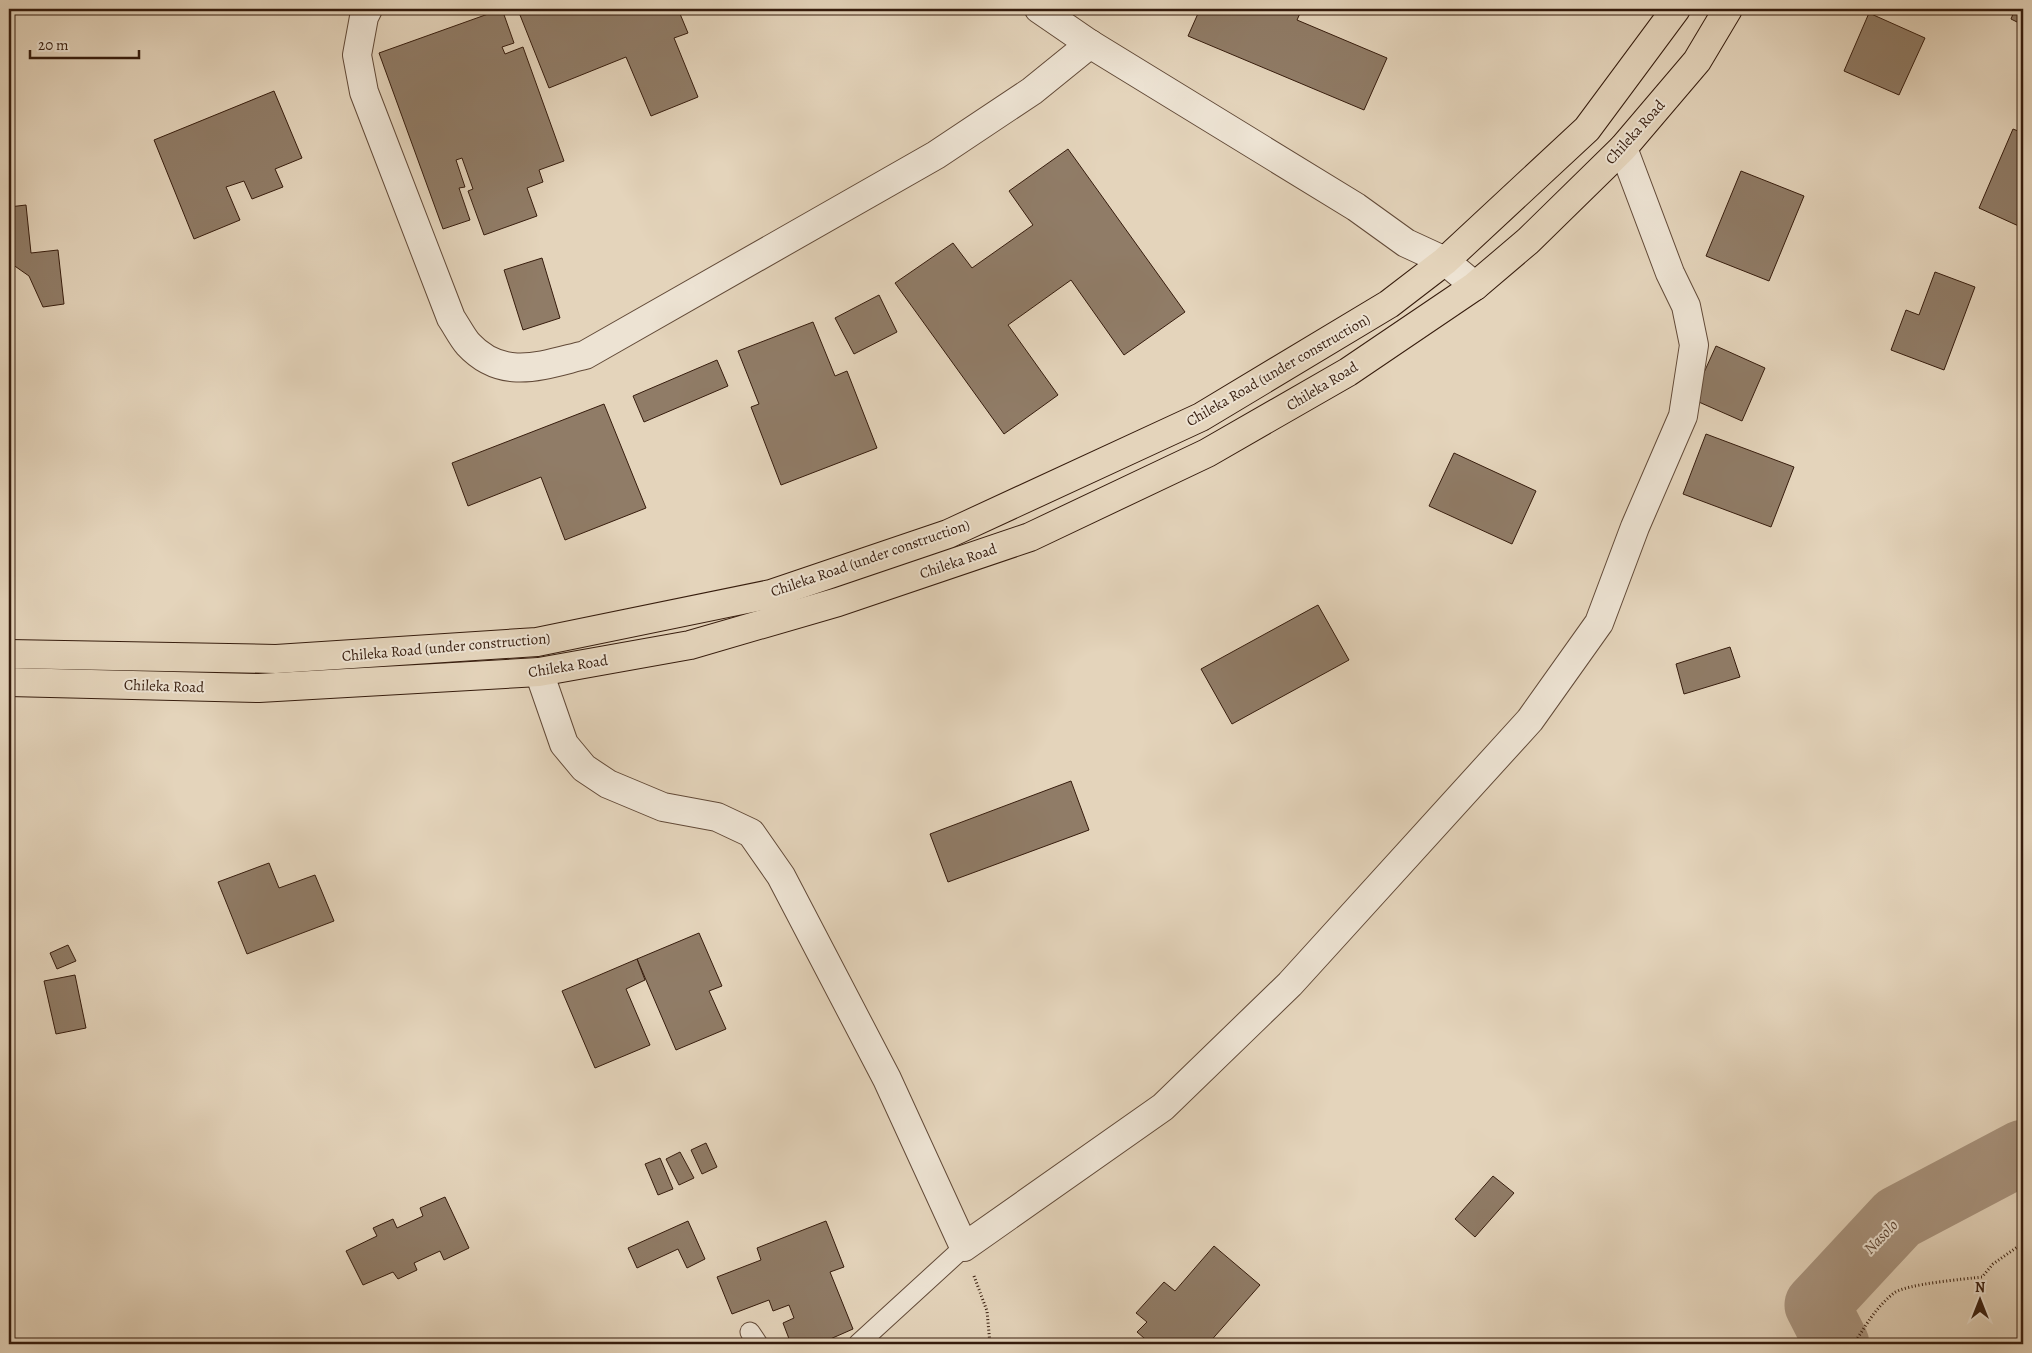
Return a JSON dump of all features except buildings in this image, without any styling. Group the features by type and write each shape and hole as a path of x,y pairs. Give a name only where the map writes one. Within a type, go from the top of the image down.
{"highway":[{"name":"Chileka Road (under construction)","path":"9,654 276,660 536,642 771,594 948,534 1202,417 1389,304 1445,261 1586,129 1676,9"},
{"name":"Chileka Road","path":"9,682 259,688 539,672 690,645 838,602 1030,537 1207,453 1348,372 1475,286 1528,241 1623,148 1697,61 1728,9"}],"street":[{"path":"368,9 364,17 357,55 364,92 451,318 468,345 495,364 528,369 585,355 936,155 1032,91 1090,44"},
{"path":"1050,12 1090,44 1356,207 1406,243 1445,261 1475,286"},
{"path":"539,672 564,744 584,768 608,784 663,807 718,817 751,832 781,876 887,1079 964,1247 1163,1107 1290,984 1530,720 1599,623 1635,527 1682,416 1694,345 1686,306 1670,273 1623,148"}],"lane":[{"path":"858,1344 880,1326 964,1247"}],"path":[{"path":"1854,1344 1870,1318 1896,1292 1941,1281 1982,1277 1993,1264 2023,1243"},
{"path":"964,1247 987,1311 990,1344"}],"waterway":[{"name":"Nasolo","path":"1837,1344 1817,1305 1898,1218 2023,1152"}]}
